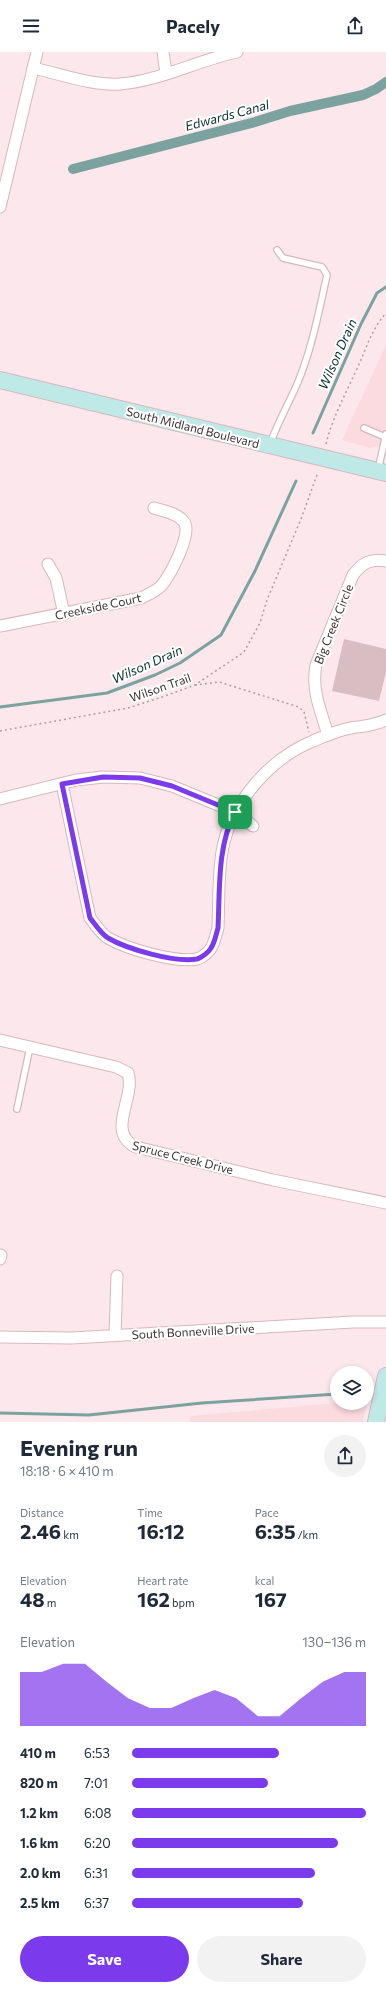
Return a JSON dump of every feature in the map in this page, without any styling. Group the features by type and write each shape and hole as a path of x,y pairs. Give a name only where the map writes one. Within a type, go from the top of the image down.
{"main road":[{"name":"South Midland Boulevard","path":"0,380 382,472"},
{"path":"376,1422 386,1376"}],"street":[{"path":"0,207 37,52"},
{"path":"163,52 166,73"},
{"path":"34,68 99,83 119,84 144,80 237,52"},
{"name":"Creekside Court","path":"0,626 141,598 161,587 171,571 186,535 187,528 183,520 178,516 154,508"},
{"name":"Big Creek Circle","path":"328,735 314,690 313,678 316,665 353,575 360,566 368,561 378,559 386,561"},
{"path":"48,564 56,578 64,614"},
{"path":"62,784 90,918 101,933 130,948 174,959 197,959 211,948 218,928 222,852 226,836 235,812 254,786 269,769 311,741 350,728 372,726 386,720"},
{"path":"372,726 386,730"},
{"path":"0,800 62,784 103,777 140,778 172,786 235,812 253,826"},
{"name":"Spruce Creek Drive","path":"0,1040 116,1066 128,1073 131,1082 121,1131 128,1143 136,1147 273,1180 386,1203"},
{"path":"115,1336 117,1276"},
{"name":"South Bonneville Drive","path":"0,1337 72,1338 353,1322 386,1322"}],"lane":[{"path":"269,446 278,421 298,381 318,319 327,275 322,267 283,258 277,250"},
{"path":"364,428 386,435 382,472"},
{"path":"17,1110 30,1047"}],"path":[{"path":"325,448 331,423 356,373 371,332 386,313"},
{"name":"Wilson Trail","path":"0,731 128,708 195,685 239,655 253,638 301,519 318,472"},
{"path":"195,685 219,682 300,706 304,712 311,741"}],"shaded area":[{"path":"386,345 386,445 370,448 342,440"},
{"path":"344,639 386,649 386,672 379,701 332,691"},
{"path":"330,1404 330,1410 366,1410 363,1422 190,1422 190,1416"}],"waterway":[{"name":"Edwards Canal","path":"73,169 255,122 290,111 363,95 386,82"},
{"name":"Wilson Drain","path":"313,433 361,324 377,293 386,287"},
{"name":"Wilson Drain","path":"0,707 107,693 155,675 180,663 221,635 255,571 296,481"},
{"path":"0,1413 89,1415 202,1403 330,1394"}],"route":[{"path":"103,777 140,778 172,786 235,812 231,820 222,852 218,928 211,948 205,954 197,959 174,959 130,948 101,933 90,918 62,784 76,780 103,777"}]}
